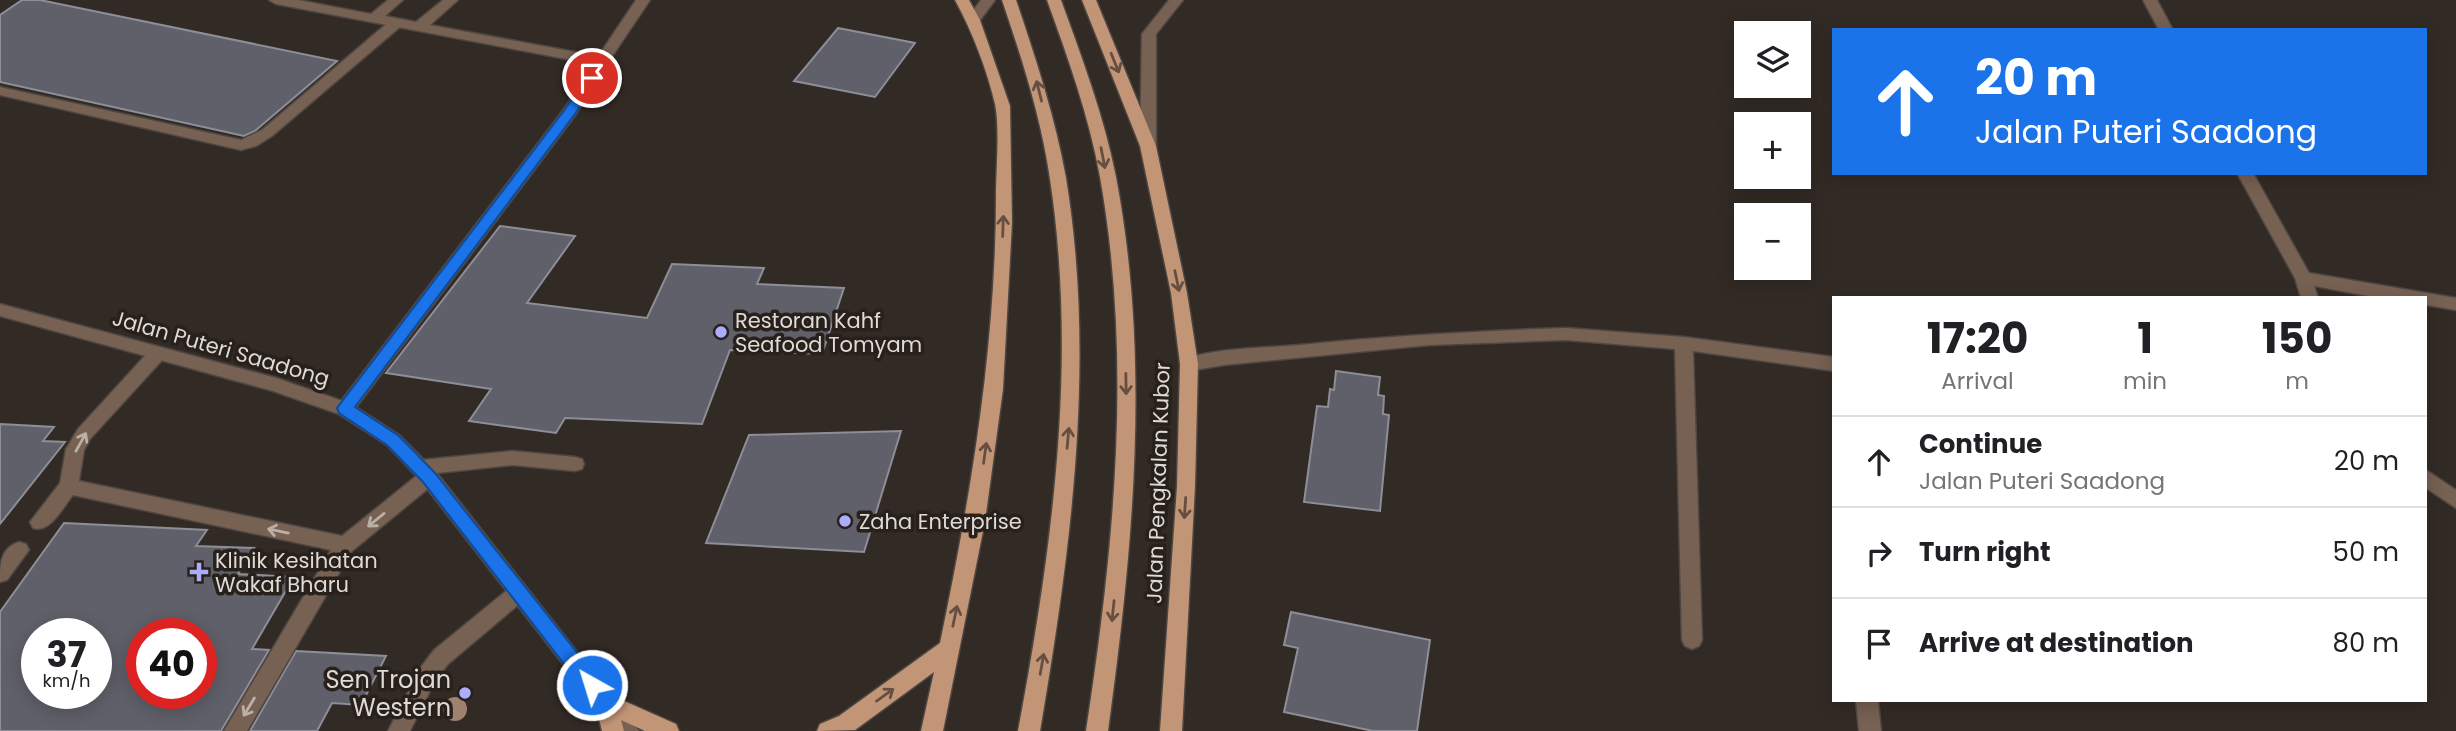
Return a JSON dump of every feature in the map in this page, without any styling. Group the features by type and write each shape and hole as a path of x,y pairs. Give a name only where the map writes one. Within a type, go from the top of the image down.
{"main road":[{"path":"932,731 975,521 994,389 1004,223 1003,106 973,20 962,0"},
{"path":"1009,0 1039,88 1054,157 1065,233 1070,320 1069,419 1060,531 1029,731"},
{"name":"Jalan Pengkalan Kubor","path":"1054,0 1083,81 1101,150 1115,228 1124,316 1126,417 1122,531 1108,664 1097,731"},
{"name":"Jalan Pengkalan Kubor","path":"1089,0 1148,146 1179,293 1189,364 1186,486 1171,731"},
{"path":"828,731 847,723 948,649"},
{"path":"606,703 613,731"},
{"path":"606,703 668,731"}],"street":[{"path":"276,0 602,61"},
{"path":"373,19 396,0"},
{"path":"419,27 451,0"},
{"path":"345,408 571,111 643,0"},
{"path":"973,20 988,0"},
{"path":"1148,146 1149,34 1176,0"},
{"path":"2150,0 2165,28"},
{"path":"0,91 242,145 267,133 396,23"},
{"path":"2246,175 2303,278 2309,296"},
{"path":"2303,278 2405,296"},
{"path":"2427,299 2456,304"},
{"name":"Jalan Puteri Saadong","path":"0,310 276,385 345,408 393,440 424,472 628,731"},
{"path":"1189,364 1223,358 1430,339 1566,334 1684,343 1832,364"},
{"path":"1684,343 1692,640"},
{"path":"40,522 69,486 75,449 84,434 158,353"},
{"path":"235,731 345,545 424,472 446,466 513,458 575,464"},
{"path":"2427,479 2456,500"},
{"path":"69,486 345,545"},
{"path":"0,574 19,550"},
{"path":"399,731 428,674 442,657 518,593"},
{"path":"1867,702 1870,731"}],"building":[{"path":"22,0 40,0 337,61 255,131 244,136 0,82 0,15"},
{"path":"838,28 915,43 875,97 794,81"},
{"path":"500,226 575,236 527,303 647,318 672,264 764,268 757,284 844,288 822,354 730,350 702,424 565,418 556,433 469,421 491,389 386,373"},
{"path":"1336,371 1380,377 1378,395 1384,396 1383,414 1389,415 1380,511 1304,502 1317,406 1328,407 1330,389 1334,390"},
{"path":"0,424 54,427 43,441 65,442 0,524"},
{"path":"901,431 864,552 706,543 749,435"},
{"path":"64,523 207,530 196,546 254,548 238,574 294,577 252,649 269,650 221,731 0,731 0,612"},
{"path":"1291,612 1430,640 1417,731 1373,731 1284,712 1298,648 1284,645"},
{"path":"296,651 386,656 361,705 332,703 317,731 250,731"}],"place":[{"name":"Restoran Kahf Seafood Tomyam","path":"721,332"},
{"name":"Zaha Enterprise","path":"845,521"},
{"name":"Klinik Kesihatan Wakaf Bharu","path":"199,572"},
{"name":"Sen Trojan Western","path":"465,693"}],"route":[{"path":"592,78 571,111 345,408 393,440 429,477 592,685"}]}
